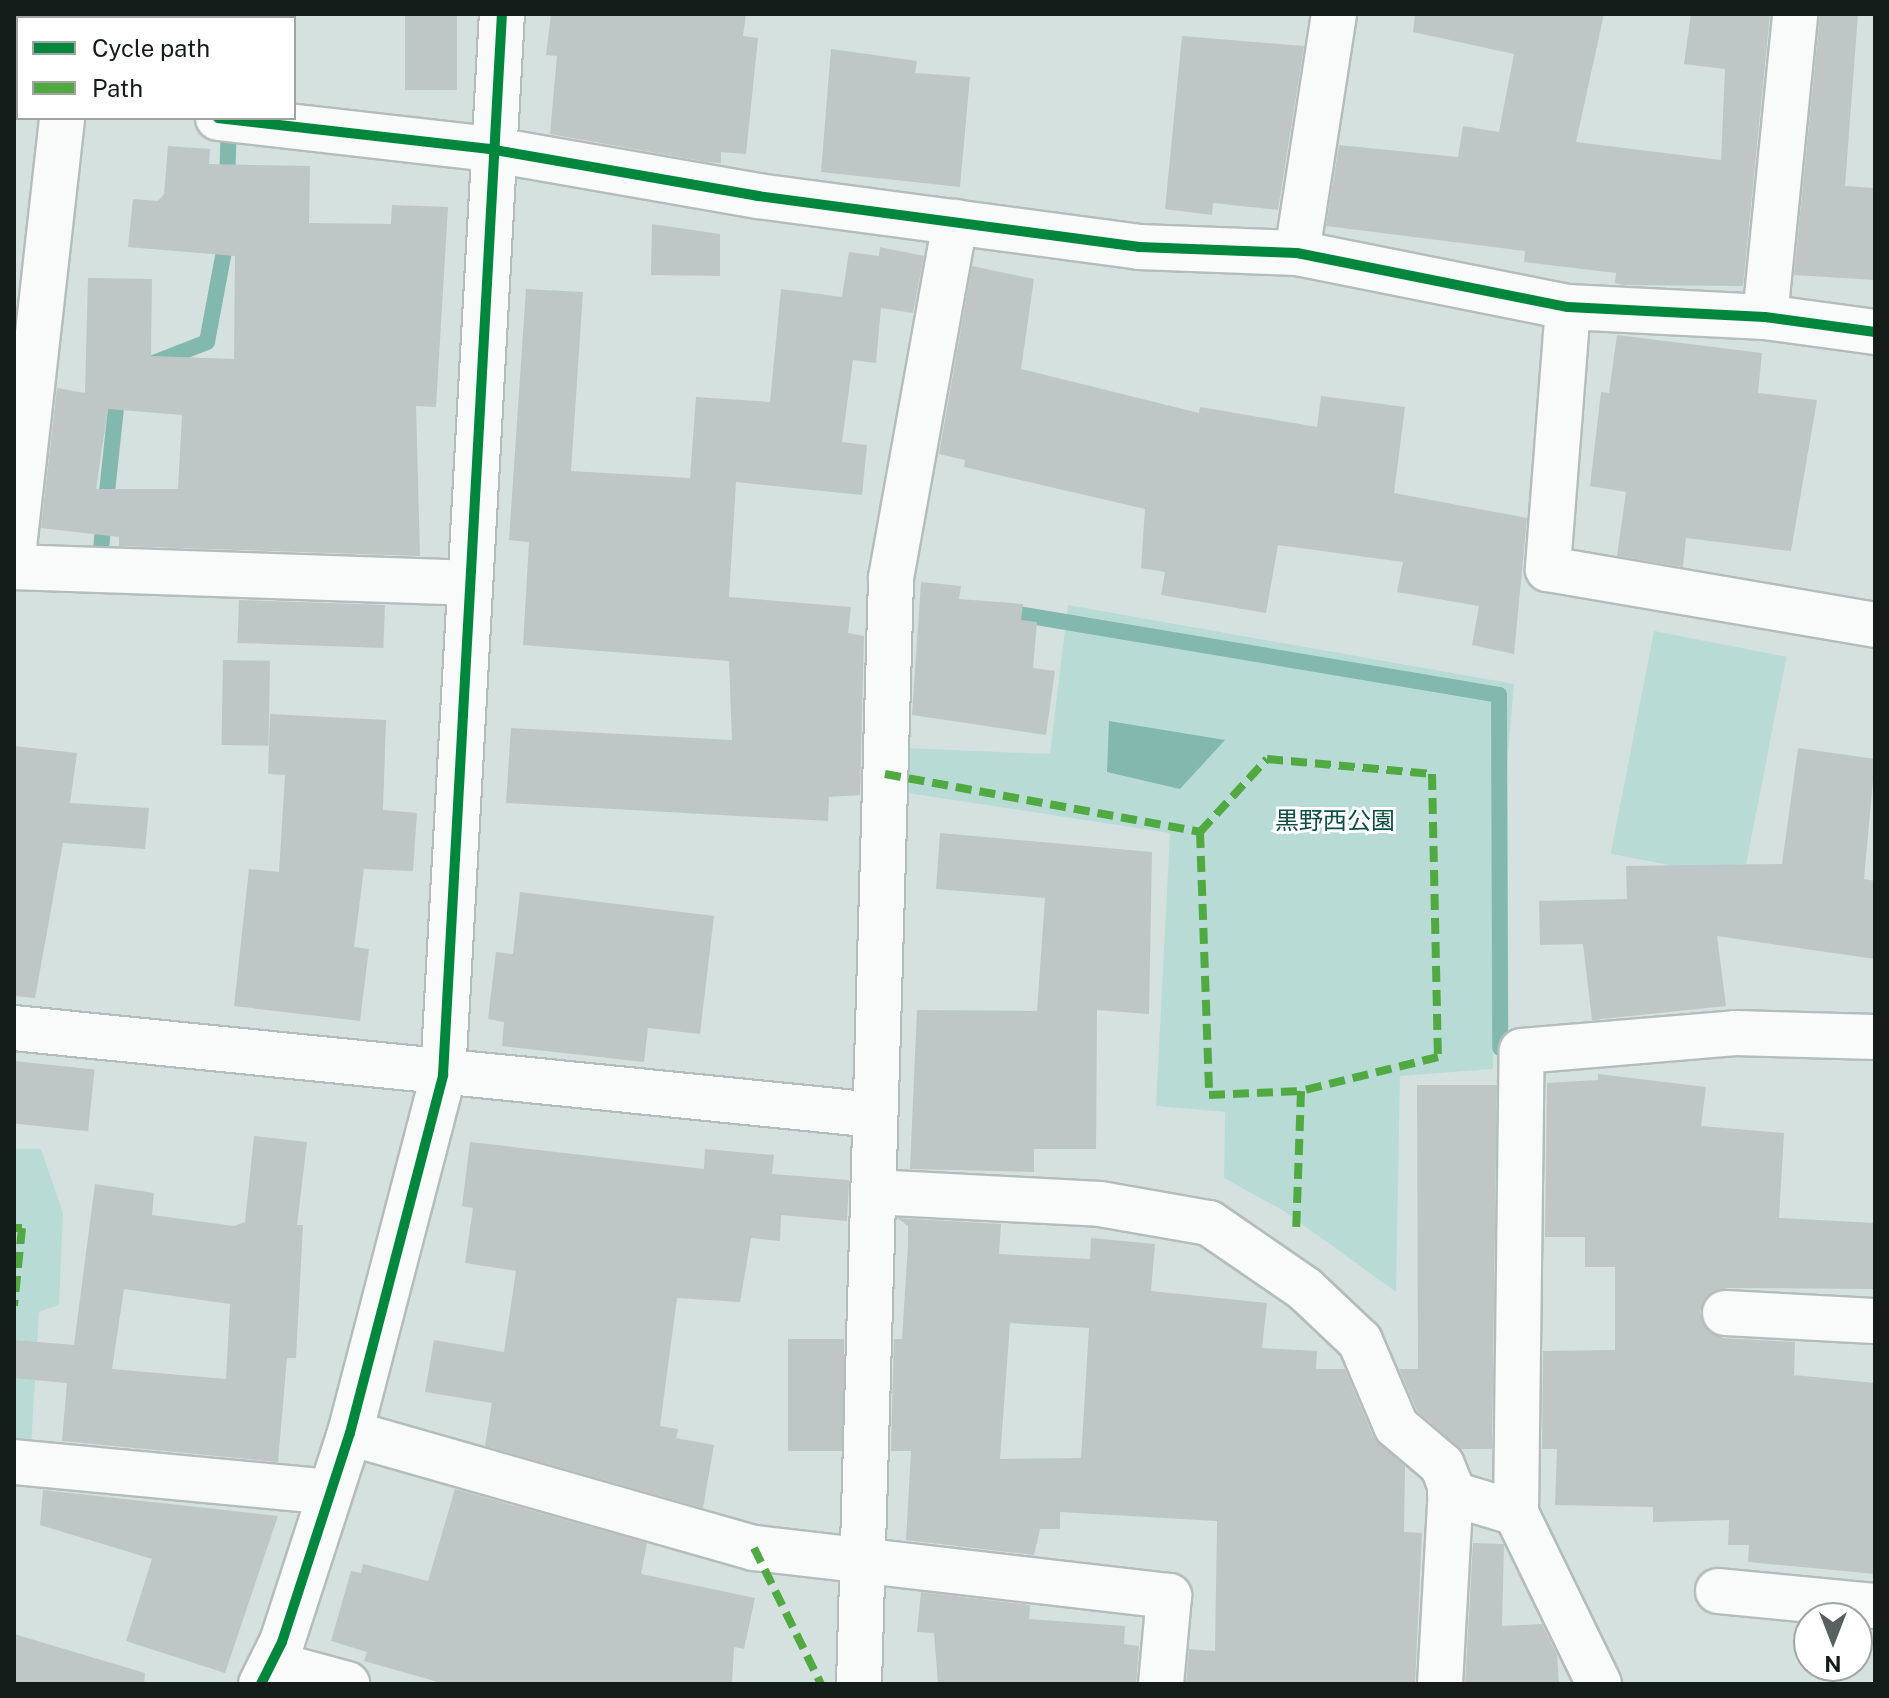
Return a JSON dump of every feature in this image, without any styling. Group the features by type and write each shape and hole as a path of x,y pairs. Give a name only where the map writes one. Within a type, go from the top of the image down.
{"street":[{"path":"347,1684 267,1674 350,1433 443,1075 489,149 502,14"},
{"path":"1297,253 1334,14"},
{"path":"1765,317 1795,14"},
{"path":"14,547 62,120"},
{"path":"235,120 489,149 955,222 1139,247 1297,253 1568,307 1765,317 1875,332"},
{"path":"859,1684 860,1560 891,578 955,222"},
{"path":"1568,307 1548,569 1875,625"},
{"path":"14,567 467,583"},
{"path":"14,1028 443,1075 875,1115"},
{"path":"1599,1684 1516,1513 1522,1051 1735,1033 1875,1037"},
{"path":"873,1192 1100,1204 1209,1223 1305,1289 1360,1341 1396,1426 1442,1465 1450,1493 1440,1684"},
{"path":"1725,1313 1875,1321"},
{"path":"350,1433 754,1548 1169,1596 1161,1684"},
{"path":"14,1462 330,1492"},
{"path":"1450,1493 1516,1513"},
{"path":"1718,1591 1875,1606"}],"green space":[{"name":"黒野西公園","path":"1068,605 1514,684 1495,901 1493,1069 1400,1076 1396,1292 1284,1211 1224,1178 1225,1112 1156,1106 1170,833 901,792 906,748 1050,754"},
{"path":"1654,631 1787,657 1743,880 1611,854"},
{"path":"14,1149 41,1149 63,1213 59,1305 39,1312 31,1447 14,1444"}],"shaded area":[{"path":"1109,721 1225,740 1180,789 1107,772"}],"building":[{"path":"405,14 457,14 457,90 405,90"},
{"path":"551,14 746,14 743,36 758,38 746,154 721,152 721,163 707,162 550,134 557,56 546,55"},
{"path":"1415,14 1604,14 1576,142 1721,160 1725,69 1684,64 1691,14 1770,14 1743,286 1624,285 1615,283 1616,273 1524,262 1525,251 1326,226 1339,145 1458,157 1463,126 1499,132 1514,54 1413,32"},
{"path":"1820,14 1858,14 1845,186 1875,188 1875,280 1794,275"},
{"path":"1182,36 1304,46 1278,210 1213,203 1212,215 1165,209"},
{"path":"831,49 917,61 915,73 970,77 960,187 821,172"},
{"path":"168,146 210,149 209,164 310,166 309,223 391,224 392,205 448,207 436,407 416,406 420,556 119,546 119,537 41,528 57,388 85,393 88,278 152,279 151,356 234,359 235,256 128,247 133,199 158,201 164,194","holes":["108,409 182,415 178,489 96,489"]},
{"path":"652,224 720,234 720,276 651,275"},
{"path":"880,247 924,256 913,313 881,308 876,363 853,360 842,442 867,445 862,495 736,482 729,597 851,607 848,633 864,636 860,795 829,797 828,821 506,803 511,728 732,740 729,661 523,645 529,542 509,540 526,289 583,292 571,471 690,478 696,397 770,402 781,289 842,297 849,252 879,256"},
{"path":"972,266 1034,279 1021,369 1199,413 1200,407 1317,427 1321,396 1405,407 1394,493 1527,518 1514,654 1472,645 1479,606 1397,592 1403,562 1278,545 1266,613 1161,595 1165,572 1141,568 1145,509 964,467 965,460 939,454"},
{"path":"1617,335 1762,353 1758,393 1817,400 1791,551 1686,538 1683,567 1617,556 1626,492 1590,486 1601,392 1609,393"},
{"path":"921,582 961,586 959,599 1023,604 1021,620 1037,622 1033,668 1055,671 1046,735 912,715"},
{"path":"239,600 385,605 383,648 237,643"},
{"path":"223,660 270,661 269,746 222,745"},
{"path":"270,714 386,720 383,810 417,813 413,871 364,869 354,947 369,949 360,1021 234,1006 249,869 279,872 285,775 268,774"},
{"path":"14,746 77,753 70,803 149,808 145,849 63,843 35,998 14,996"},
{"path":"1798,748 1875,759 1864,879 1875,881 1875,959 1717,936 1726,1006 1592,1020 1583,944 1540,945 1539,901 1627,899 1626,866 1782,864"},
{"path":"940,833 1152,852 1149,1014 1097,1010 1096,1149 1034,1149 1034,1172 910,1169 917,1010 1037,1011 1045,898 936,889"},
{"path":"520,892 714,916 700,1034 648,1028 644,1062 502,1046 504,1022 488,1019 496,952 513,954"},
{"path":"14,1061 95,1069 88,1131 14,1123"},
{"path":"1598,1074 1706,1087 1701,1126 1784,1133 1779,1218 1875,1223 1875,1289 1726,1288 1705,1299 1700,1312 1711,1333 1723,1338 1795,1342 1794,1375 1875,1383 1875,1574 1748,1562 1749,1545 1728,1545 1729,1520 1653,1522 1653,1507 1555,1505 1557,1449 1542,1449 1543,1351 1615,1350 1615,1267 1585,1267 1585,1237 1545,1237 1547,1083 1598,1080"},
{"path":"1417,1085 1497,1085 1492,1449 1461,1449 1417,1411 1399,1369 1418,1369"},
{"path":"254,1136 307,1142 297,1225 303,1225 296,1358 287,1358 278,1462 62,1441 67,1383 14,1378 14,1340 74,1345 95,1184 154,1193 152,1215 234,1226 245,1222","holes":["124,1289 230,1304 226,1379 112,1369"]},
{"path":"470,1142 704,1169 705,1149 774,1155 772,1174 849,1180 847,1221 781,1215 780,1241 751,1238 740,1302 677,1298 660,1426 678,1429 676,1438 714,1445 703,1508 485,1446 492,1403 425,1392 434,1340 504,1352 516,1271 465,1263 473,1208 462,1206"},
{"path":"897,1218 1001,1224 999,1254 1090,1259 1091,1238 1155,1244 1151,1291 1267,1303 1262,1348 1317,1351 1316,1369 1345,1369 1373,1436 1405,1466 1404,1532 1422,1533 1415,1684 1186,1684 1189,1649 1215,1651 1217,1521 1060,1512 1060,1529 1040,1529 1034,1555 906,1540 911,1451 891,1451 894,1339 902,1339 908,1226","holes":["1010,1323 1089,1328 1081,1458 1000,1459"]},
{"path":"788,1339 844,1339 844,1451 788,1451"},
{"path":"455,1489 647,1543 641,1574 755,1598 744,1649 734,1647 732,1684 445,1684 364,1661 367,1652 331,1641 351,1571 361,1573 363,1564 428,1581"},
{"path":"43,1490 278,1516 225,1673 126,1641 152,1559 40,1525"},
{"path":"1473,1543 1504,1544 1502,1626 1542,1624 1557,1655 1559,1684 1465,1684"},
{"path":"921,1592 1030,1605 1029,1619 1125,1626 1124,1644 1139,1646 1136,1684 938,1684 934,1633 917,1632"},
{"path":"14,1634 145,1673 144,1684 14,1684"}],"waterway":[{"path":"227,184 229,120"},
{"path":"151,364 207,342 227,235"},
{"path":"99,567 118,390"},
{"path":"1001,611 1499,695 1500,1048"}],"marked path":[{"path":"1200,832 1267,759 1432,774 1438,1057 1301,1091"},
{"path":"885,774 1200,832 1209,1095 1301,1091 1296,1232"},
{"path":"14,1228 22,1228 14,1306"},
{"path":"754,1548 821,1684"}],"cycle path":[{"path":"261,1684 282,1642 350,1433 443,1075 502,14"},
{"path":"235,120 489,149 758,196 1139,247 1297,253 1568,307 1765,317 1875,332"}]}
